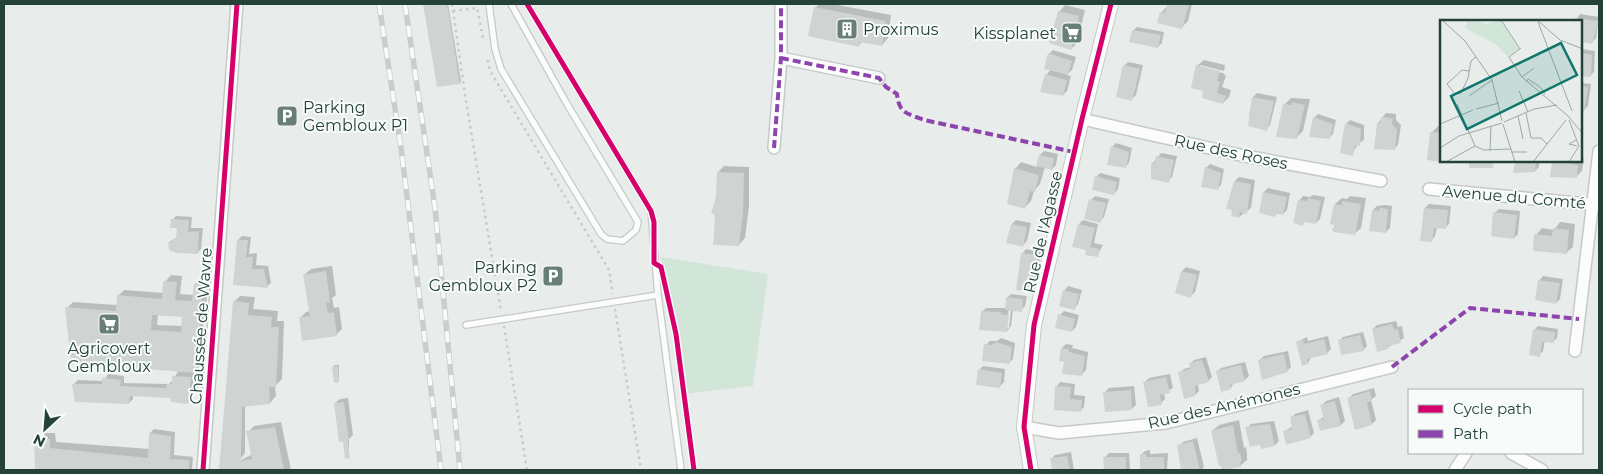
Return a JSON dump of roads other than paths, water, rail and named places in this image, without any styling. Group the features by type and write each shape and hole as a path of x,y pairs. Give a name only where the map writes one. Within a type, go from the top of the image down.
{"street":[{"name":"Chaussée de Wavre","path":"203,470 237,4"},
{"path":"774,148 781,58 782,4"},
{"name":"Rue de l'Agasse","path":"1031,470 1024,427 1034,325 1111,4"},
{"path":"781,58 879,78"},
{"name":"Rue des Roses","path":"1082,119 1240,155 1381,181"},
{"path":"1575,351 1596,205 1599,152"},
{"name":"Avenue du Comté","path":"1429,189 1596,205"},
{"name":"Rue des Anémones","path":"1024,427 1058,433 1166,423 1392,367"},
{"path":"1455,470 1465,454"},
{"path":"1513,454 1542,470"}],"lane":[{"path":"488,4 495,49 501,69 601,234 607,239 623,241 636,230 638,222 558,90 511,4"},
{"path":"527,4 651,211 654,222 654,263 681,470"},
{"path":"466,325 658,295"}],"railway":[{"path":"379,4 401,148 441,470"},
{"path":"405,4 435,208 460,470"}],"place":[{"name":"Proximus","path":"847,29"},
{"name":"Kissplanet","path":"1072,33"},
{"name":"Parking Gembloux P1","path":"287,116"},
{"name":"Parking Gembloux P2","path":"553,276"},
{"name":"Agricovert Gembloux","path":"109,324"}]}
